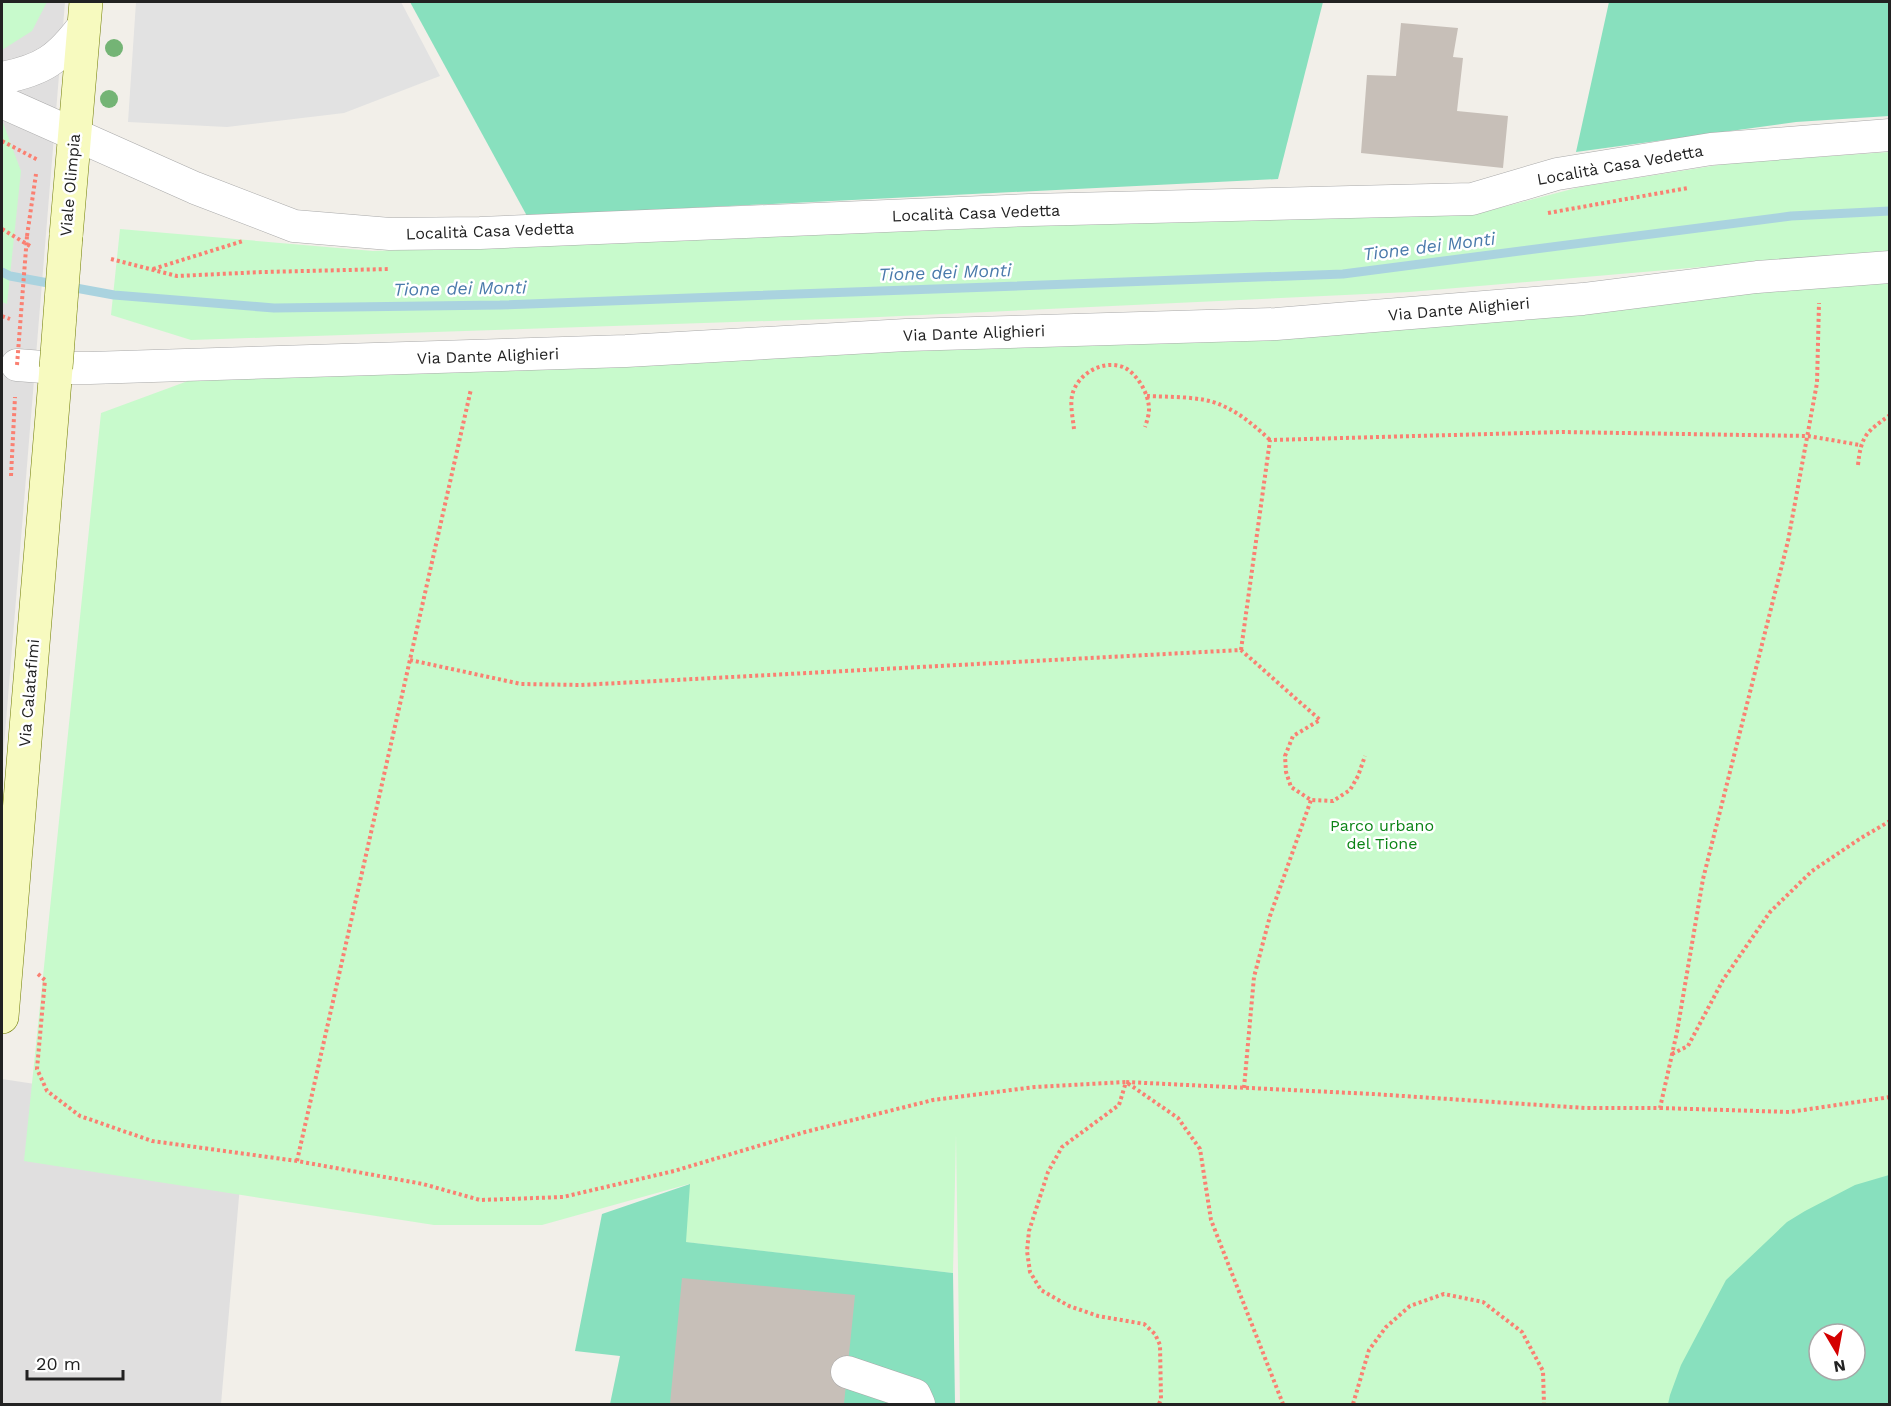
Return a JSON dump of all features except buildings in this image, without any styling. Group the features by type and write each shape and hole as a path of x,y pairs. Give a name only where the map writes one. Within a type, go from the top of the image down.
{"main road":[{"name":"Viale Olimpia","path":"56,368 85,13"},
{"name":"Via Calatafimi","path":"2,1017 56,368"}],"street":[{"path":"2,78 36,69 53,60 65,49 85,13"},
{"name":"Località Casa Vedetta","path":"2,102 195,188 294,225 390,234 480,233 1030,210 1472,199 1557,174 1711,149 1890,135"},
{"name":"Via Dante Alighieri","path":"17,365 56,368 478,356 626,351 906,335 1276,324 1583,299 1757,277 1890,267"},
{"path":"847,1372 915,1395 919,1404"}],"path":[{"path":"2,141 38,160 27,236 17,365"},
{"path":"152,270 294,225"},
{"path":"2,230 30,246"},
{"path":"1660,1108 1672,1054 1703,879 1788,541 1817,384 1820,272"},
{"path":"2,316 10,319"},
{"path":"297,1161 478,356"},
{"path":"1074,429 1072,396 1078,382 1090,371 1106,366 1123,367 1138,379 1147,396 1149,410 1145,427"},
{"path":"1147,396 1185,398 1219,404 1252,423 1270,440 1562,432 1808,436 1860,445"},
{"path":"1858,465 1860,445 1872,428 1890,416"},
{"path":"1241,650 1270,440"},
{"path":"410,660 521,684 581,685 1241,650 1320,720 1293,736 1285,756 1286,772 1291,787 1311,800 1333,801 1350,790 1365,756"},
{"path":"1244,1088 1254,977 1270,916 1311,800"},
{"path":"1672,1054 1688,1046 1724,980 1770,912 1812,871 1890,821"},
{"path":"6,966 35,970 45,980 37,1069 46,1091 80,1116 152,1141 297,1161 423,1185 480,1200 563,1197 674,1171 804,1132 933,1100 1035,1088 1126,1082 1585,1108 1790,1112 1890,1097"},
{"path":"1126,1082 1119,1105 1062,1147 1047,1172 1029,1231 1027,1251 1030,1272 1041,1290 1069,1306 1098,1316 1144,1324 1155,1334 1160,1346 1161,1399 1159,1404"},
{"path":"1126,1082 1178,1118 1200,1149 1211,1220 1283,1404"},
{"path":"1353,1404 1370,1350 1386,1327 1410,1306 1444,1294 1483,1302 1522,1332 1543,1371 1544,1404"}],"shaded area":[{"path":"2,2 65,2 2,770"},
{"path":"136,2 401,2 440,76 344,113 227,127 128,122"},
{"path":"2,1079 246,1116 221,1404 2,1404"}],"green space":[{"path":"2,2 47,2 32,31 2,50"},
{"path":"410,2 1323,2 1278,179 527,216"},
{"path":"1609,2 1889,2 1889,116 1796,122 1576,152"},
{"path":"2,120 21,171 7,304 2,302"},
{"path":"1889,152 1889,251 1409,292 858,318 191,340 111,315 120,229 373,251 1265,217 1484,212 1580,187 1731,163"},
{"name":"Parco urbano del Tione","path":"1889,281 1889,1404 960,1404 956,1135 953,1273 685,1242 689,1184 542,1225 434,1225 24,1161 101,413 196,378"},
{"path":"1889,1175 1889,1404 1668,1404 1681,1365 1726,1280 1787,1222 1855,1185"},
{"path":"690,1184 686,1242 953,1273 955,1404 610,1404 620,1356 575,1351 602,1214"}],"waterway":[{"name":"Tione dei Monti","path":"2,272 10,276 114,295 274,308 500,305 1343,274 1791,216 1890,211"}]}
